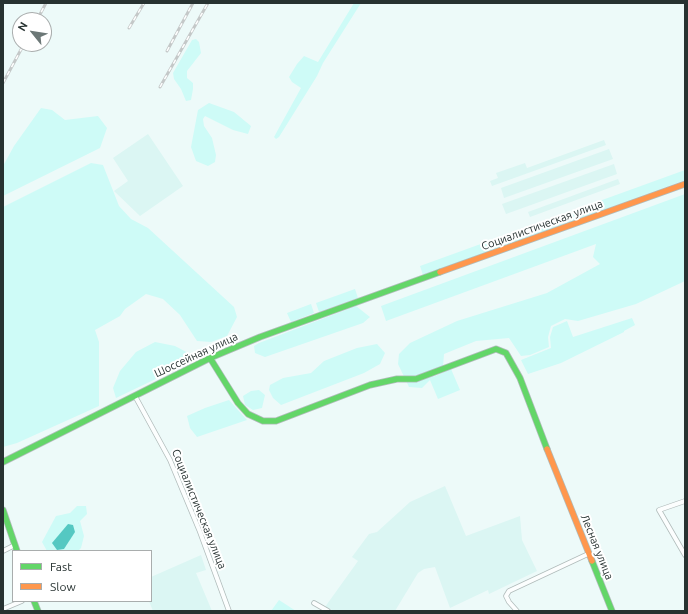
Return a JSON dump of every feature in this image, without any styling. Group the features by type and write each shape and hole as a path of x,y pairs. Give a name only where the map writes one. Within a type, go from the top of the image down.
{"street":[{"name":"Социалистическая улица","path":"406,285 685,184"},
{"name":"Шоссейная улица","path":"3,462 210,358 260,337 406,285"},
{"name":"Лесная улица","path":"210,358 238,403 248,414 263,421 276,421 370,386 397,379 416,379 496,349 506,353 520,378 563,491 612,611"},
{"name":"Социалистическая улица","path":"135,396 170,460 200,532 229,611"},
{"path":"685,501 659,510 685,555"},
{"path":"3,510 16,548 3,550"},
{"path":"517,611 506,596 510,591 588,554"},
{"path":"3,609 20,602"},
{"path":"314,603 328,611"}],"shaded area":[{"path":"354,3 361,3 279,137 276,139 274,137 301,88 292,82 289,77 304,56 318,62"},
{"path":"196,39 199,42 201,53 187,71 187,78 193,83 193,89 191,100 186,101 181,89 174,79 173,73 192,40"},
{"path":"209,103 234,112 251,126 248,134 233,130 205,116 203,119 204,126 212,138 216,155 215,162 208,166 196,161 191,147 198,110"},
{"path":"41,108 52,110 65,120 98,116 107,128 100,148 3,196 3,166 14,146"},
{"path":"148,134 183,186 140,216 114,191 128,181 113,158"},
{"path":"604,140 606,145 492,186 490,181 498,178 496,173 525,163 527,168"},
{"path":"609,149 613,159 504,198 501,188"},
{"path":"91,163 103,165 119,206 131,219 148,228 234,307 237,317 227,336 211,342 197,341 180,315 163,299 146,294 125,309 120,316 95,330 99,342 99,406 17,443 3,447 3,207"},
{"path":"614,164 617,174 506,214 502,204"},
{"path":"685,170 685,180 423,275 420,266"},
{"path":"618,179 620,184 530,217 528,212"},
{"path":"685,194 685,281 636,304 578,321 565,319 551,326 548,337 549,347 530,355 521,356 509,338 476,341 444,354 443,367 433,377 451,369 460,390 438,399 430,380 422,388 409,387 398,364 399,354 410,343 457,321 547,293 600,264 593,257 596,244 386,321 381,306"},
{"path":"355,289 358,298 319,312 316,303"},
{"path":"311,304 314,313 291,322 287,313"},
{"path":"356,306 370,317 363,323 265,357 255,353 254,346 259,343"},
{"path":"632,318 635,325 624,332 561,363 528,374 521,360 551,348 550,337 553,327 567,321 573,337"},
{"path":"155,342 175,346 192,355 194,359 191,362 116,398 113,388 120,371 136,352"},
{"path":"377,344 385,353 380,364 364,373 281,405 273,398 269,390 270,385 283,378 311,373 324,361 357,348"},
{"path":"259,390 265,395 262,408 253,410 245,405 243,396 251,391"},
{"path":"229,400 247,420 197,437 190,428 187,416"},
{"path":"445,486 466,536 520,516 522,540 537,571 489,594 488,590 450,608 435,567 424,569 418,573 395,611 334,611 325,607 358,561 352,557 369,534 377,532 410,502"},
{"path":"77,506 86,506 87,514 80,521 84,536 81,548 79,550 46,550 42,542 56,516 70,513"},
{"path":"201,555 206,570 196,573 212,611 153,611 149,602 152,602 152,577"},
{"path":"279,600 296,611 271,611"}],"water":[{"path":"68,524 73,525 75,532 64,549 57,550 52,543"}],"railway":[{"path":"41,12 46,3"},
{"path":"129,28 144,3"},
{"path":"167,51 193,3"},
{"path":"160,87 208,3"},
{"path":"3,83 20,52"}],"traffic: fast":[{"path":"3,462 210,358 260,337 440,272"},
{"path":"210,358 238,403 248,414 263,421 276,421 370,385 397,379 416,379 496,349 506,353 520,378 547,449"},
{"path":"3,510 17,550"},
{"path":"592,561 612,611"},
{"path":"34,602 38,611"}],"traffic: slow":[{"path":"440,272 685,184"},
{"path":"547,449 592,561"}]}
